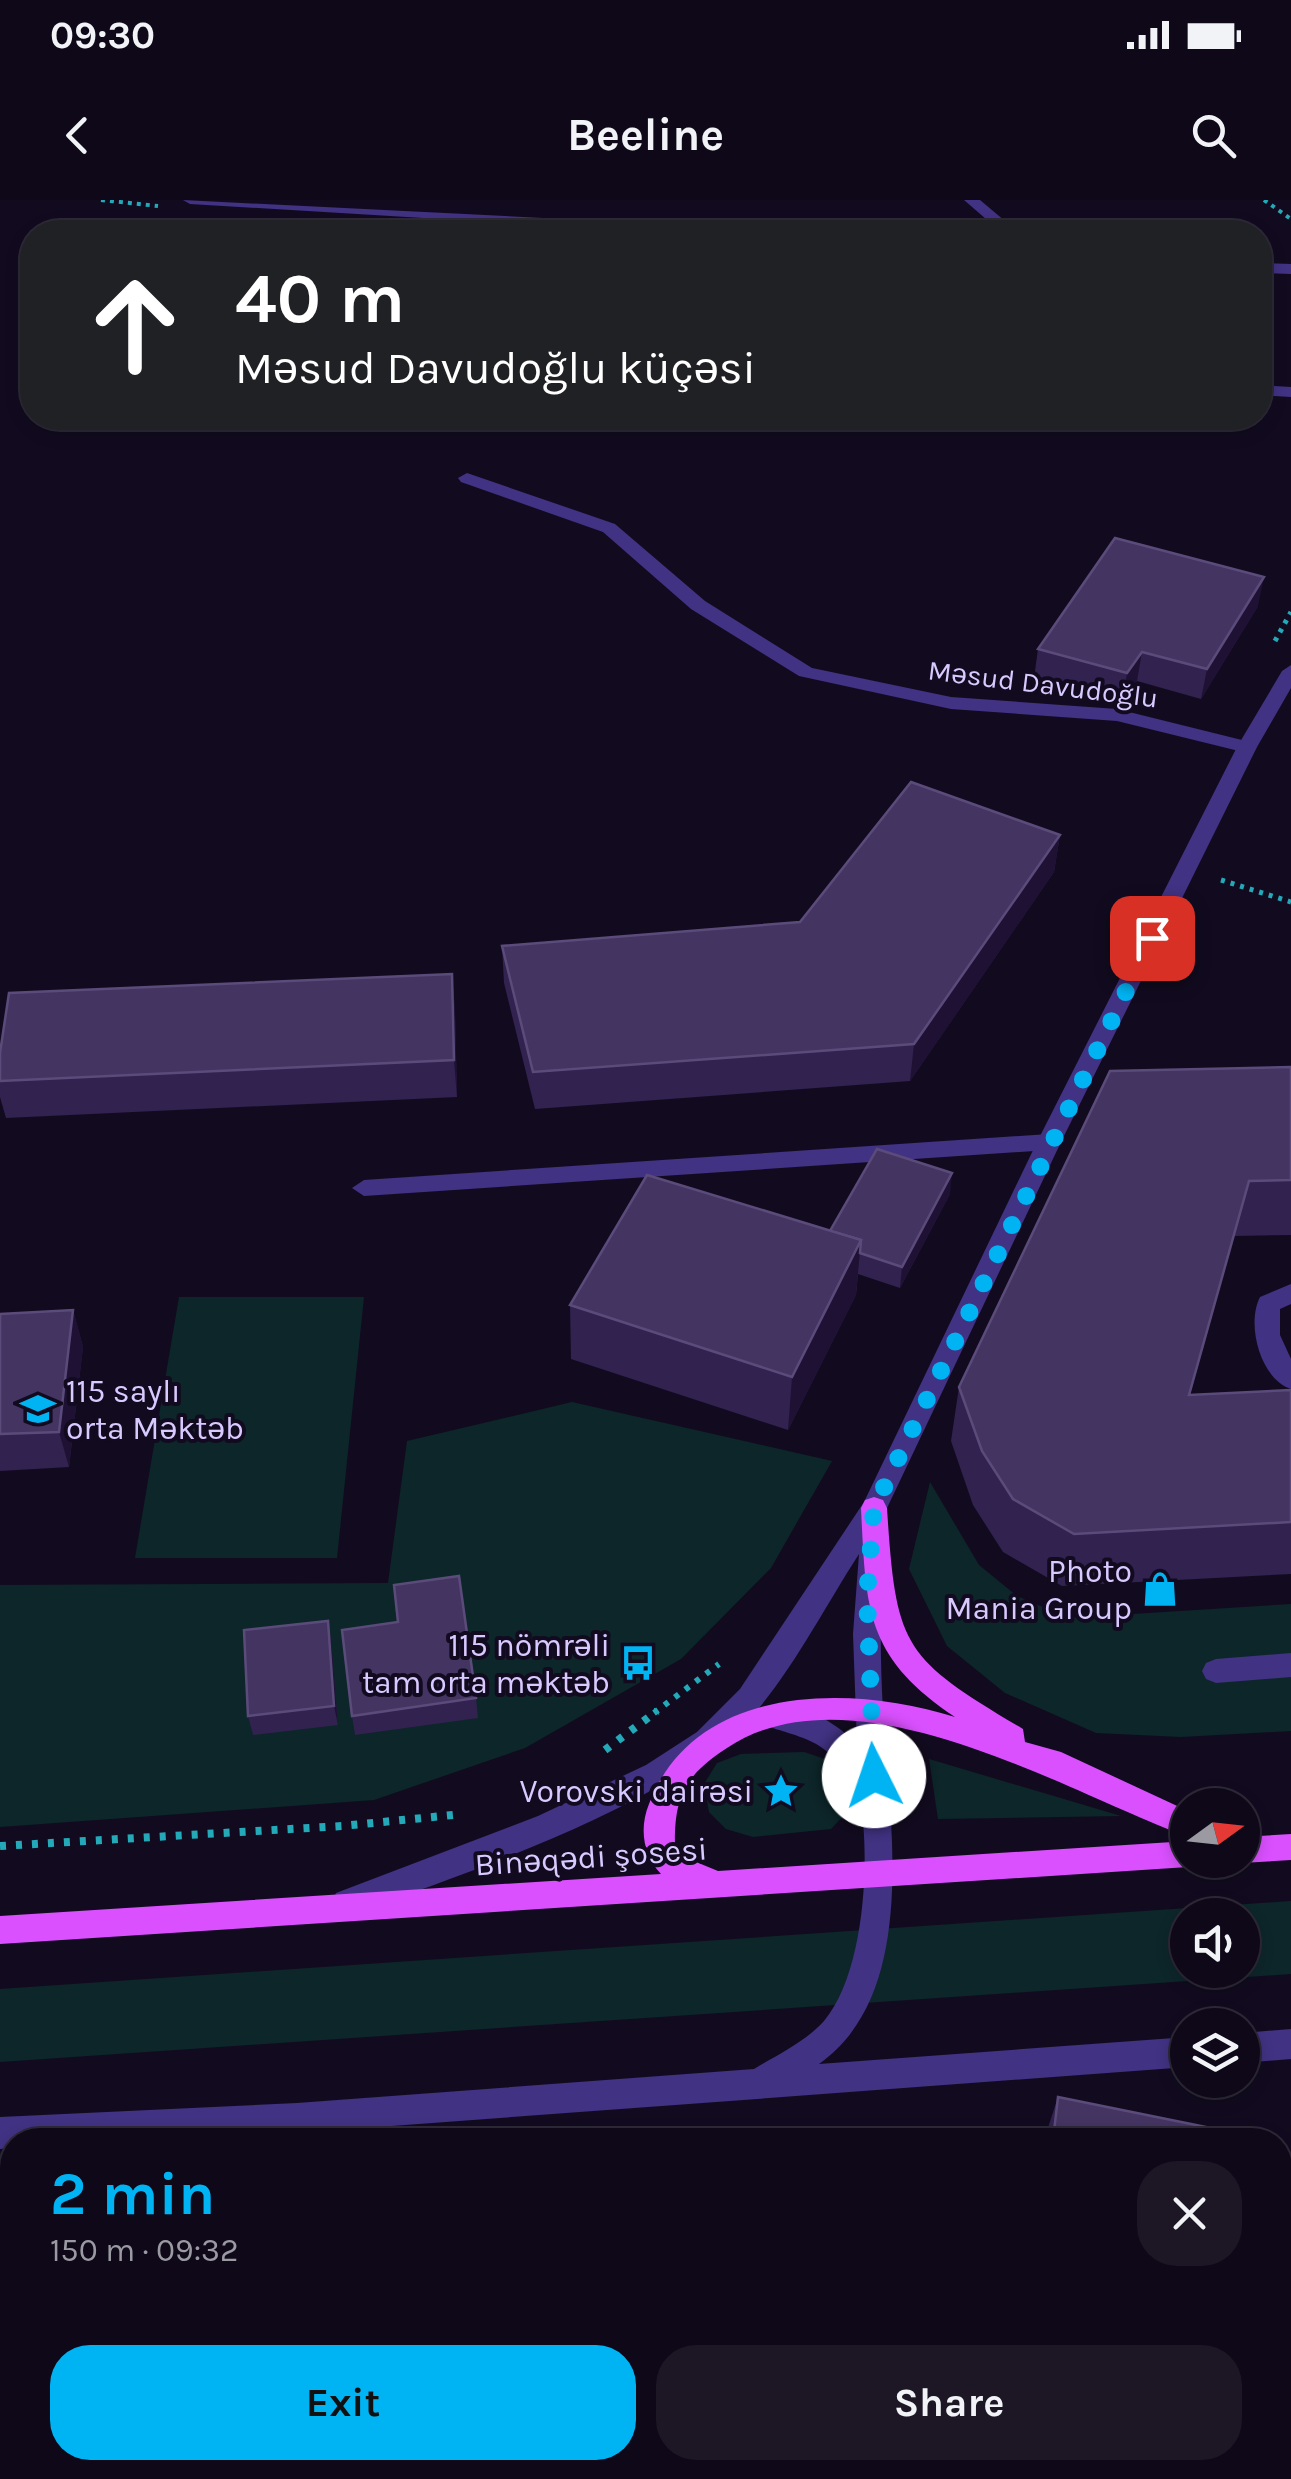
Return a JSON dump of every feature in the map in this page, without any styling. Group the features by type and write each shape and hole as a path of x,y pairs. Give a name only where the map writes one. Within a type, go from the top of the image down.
{"main road":[{"path":"874,1508 883,1622 898,1654 917,1677 947,1700 1063,1768"},
{"path":"735,1882 690,1875 675,1868 660,1853 656,1829 662,1798 682,1765 707,1742 744,1725 836,1709 869,1710 928,1721 1063,1768 1170,1816"},
{"name":"Binəqədi şosesi","path":"0,1930 1170,1855"}],"street":[{"path":"190,200 557,220"},
{"path":"972,200 996,220"},
{"name":"Məsud Davudoğlu","path":"468,478 609,528 698,604 806,672 951,703 1117,715 1246,747"},
{"path":"329,1910 595,1804 656,1774 707,1742 750,1698 874,1508 1246,747 1291,670"},
{"path":"364,1188 1050,1142"},
{"path":"1291,1294 1268,1304 1263,1322 1272,1353 1291,1379"},
{"path":"759,2084 813,2050 838,2028 862,1984 878,1873 867,1595 874,1508"},
{"path":"1216,1670 1291,1665"},
{"path":"777,1718 818,1727 841,1743 858,1763 876,1808"},
{"path":"1260,2047 1291,2044"},
{"path":"304,2128 759,2084 1170,2053"}],"path":[{"path":"1264,200 1291,218"},
{"path":"1273,644 1291,612"},
{"path":"1186,869 1291,902"},
{"path":"602,1751 720,1663"},
{"path":"0,1846 342,1826 469,1813"}],"green space":[{"path":"179,1297 364,1297 337,1558 135,1558"},
{"path":"572,1402 832,1461 771,1568 681,1659 525,1748 374,1800 0,1827 0,1585 388,1583 407,1441"},
{"path":"930,1482 979,1565 1017,1596 1069,1618 1291,1604 1291,1731 1181,1737 1096,1733 1005,1693 947,1646 909,1569"},
{"path":"804,1752 837,1763 849,1785 849,1810 831,1829 753,1837 726,1829 709,1812 704,1784 717,1763 741,1754"},
{"path":"929,1759 1121,1816 938,1819"},
{"path":"1291,1901 1291,1974 1260,1976 1260,1903"},
{"path":"1170,1909 1170,1982 0,2062 0,1989"}],"building":[{"path":"1115,538 1264,577 1207,669 1142,652 1127,673 1038,649"},
{"path":"911,782 1060,835 914,1044 533,1072 502,946 800,922"},
{"path":"452,974 454,1060 0,1081 9,993"},
{"path":"1291,1067 1291,1180 1249,1181 1189,1395 1291,1390 1291,1522 1074,1534 1013,1499 982,1451 959,1387 1110,1071"},
{"path":"877,1149 952,1173 902,1267 860,1253 861,1240 830,1231"},
{"path":"647,1175 861,1240 792,1377 570,1305"},
{"path":"73,1310 59,1432 0,1434 0,1314"},
{"path":"459,1576 476,1698 352,1716 342,1630 398,1622 394,1585"},
{"path":"328,1621 334,1706 248,1716 244,1630"},
{"path":"1058,2097 1206,2127 1206,2128 1054,2128"}],"place":[{"name":"115 saylı orta Məktəb","path":"38,1409"},
{"name":"Photo Mania Group","path":"1160,1589"},
{"name":"115 nömrəli tam orta məktəb","path":"638,1663"},
{"name":"Vorovski dairəsi","path":"781,1791"}],"route":[{"path":"874,1776 867,1595 874,1508 1152,938"}]}
